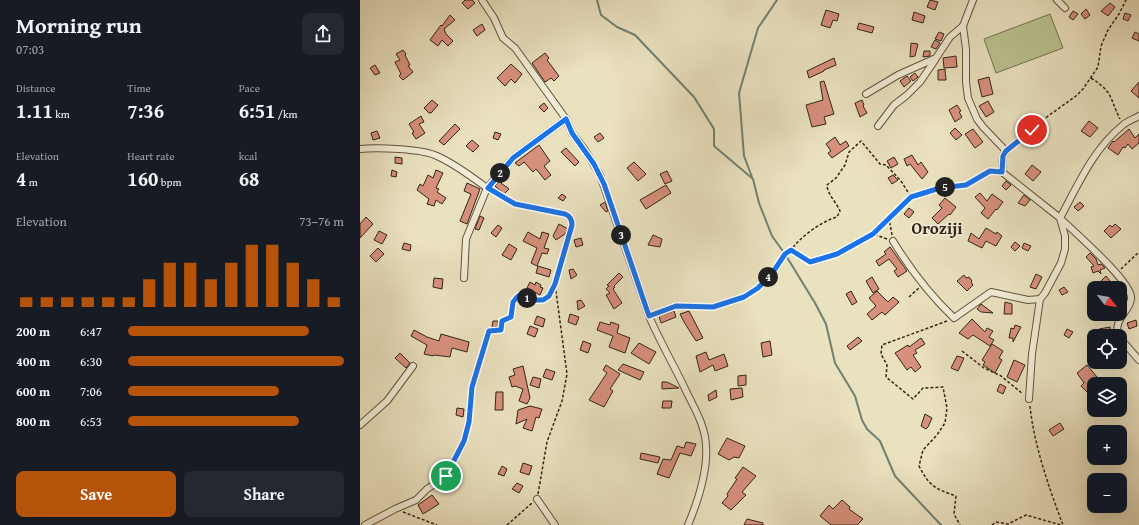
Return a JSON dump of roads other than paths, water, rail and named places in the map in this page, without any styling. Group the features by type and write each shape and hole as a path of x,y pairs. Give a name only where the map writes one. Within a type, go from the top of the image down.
{"street":[{"path":"482,0 494,18 503,38 515,48 523,58 566,119 572,133 594,164 604,184 649,316 702,424 706,444 706,461 698,496 688,525"},
{"path":"878,126 894,105 920,82 950,37 963,26 973,0"},
{"path":"1057,0 1065,8"},
{"path":"963,26 966,48 966,82 968,98 980,123 1006,151 1003,156 1002,172 1060,218 1117,273 1127,285 1131,297 1117,329"},
{"path":"866,94 898,75 936,58"},
{"path":"1029,399 1032,354 1040,299 1045,293 1061,263 1066,249 1065,236 1060,218 1092,159 1102,146 1123,124 1139,116"},
{"path":"464,278 466,239 488,188 513,158 566,119"},
{"path":"360,149 389,149 424,152 437,156 488,188"},
{"path":"893,241 904,259 923,284 954,318 991,292 1028,300 1040,299"},
{"path":"1127,346 1139,360"},
{"path":"360,426 387,401 413,366"},
{"path":"365,525 416,500 427,489 448,474"},
{"path":"537,500 555,525"}],"waterway":[{"path":"597,0 601,15 617,27 635,35 694,97 714,129 714,146 753,179 759,203 772,236 785,254 826,324 835,363 855,396 862,420 867,429 880,441 895,476 941,525"},
{"path":"752,177 744,156 739,93 758,28 777,0"}],"district":[{"name":"Oroziji","path":"937,227"}]}
